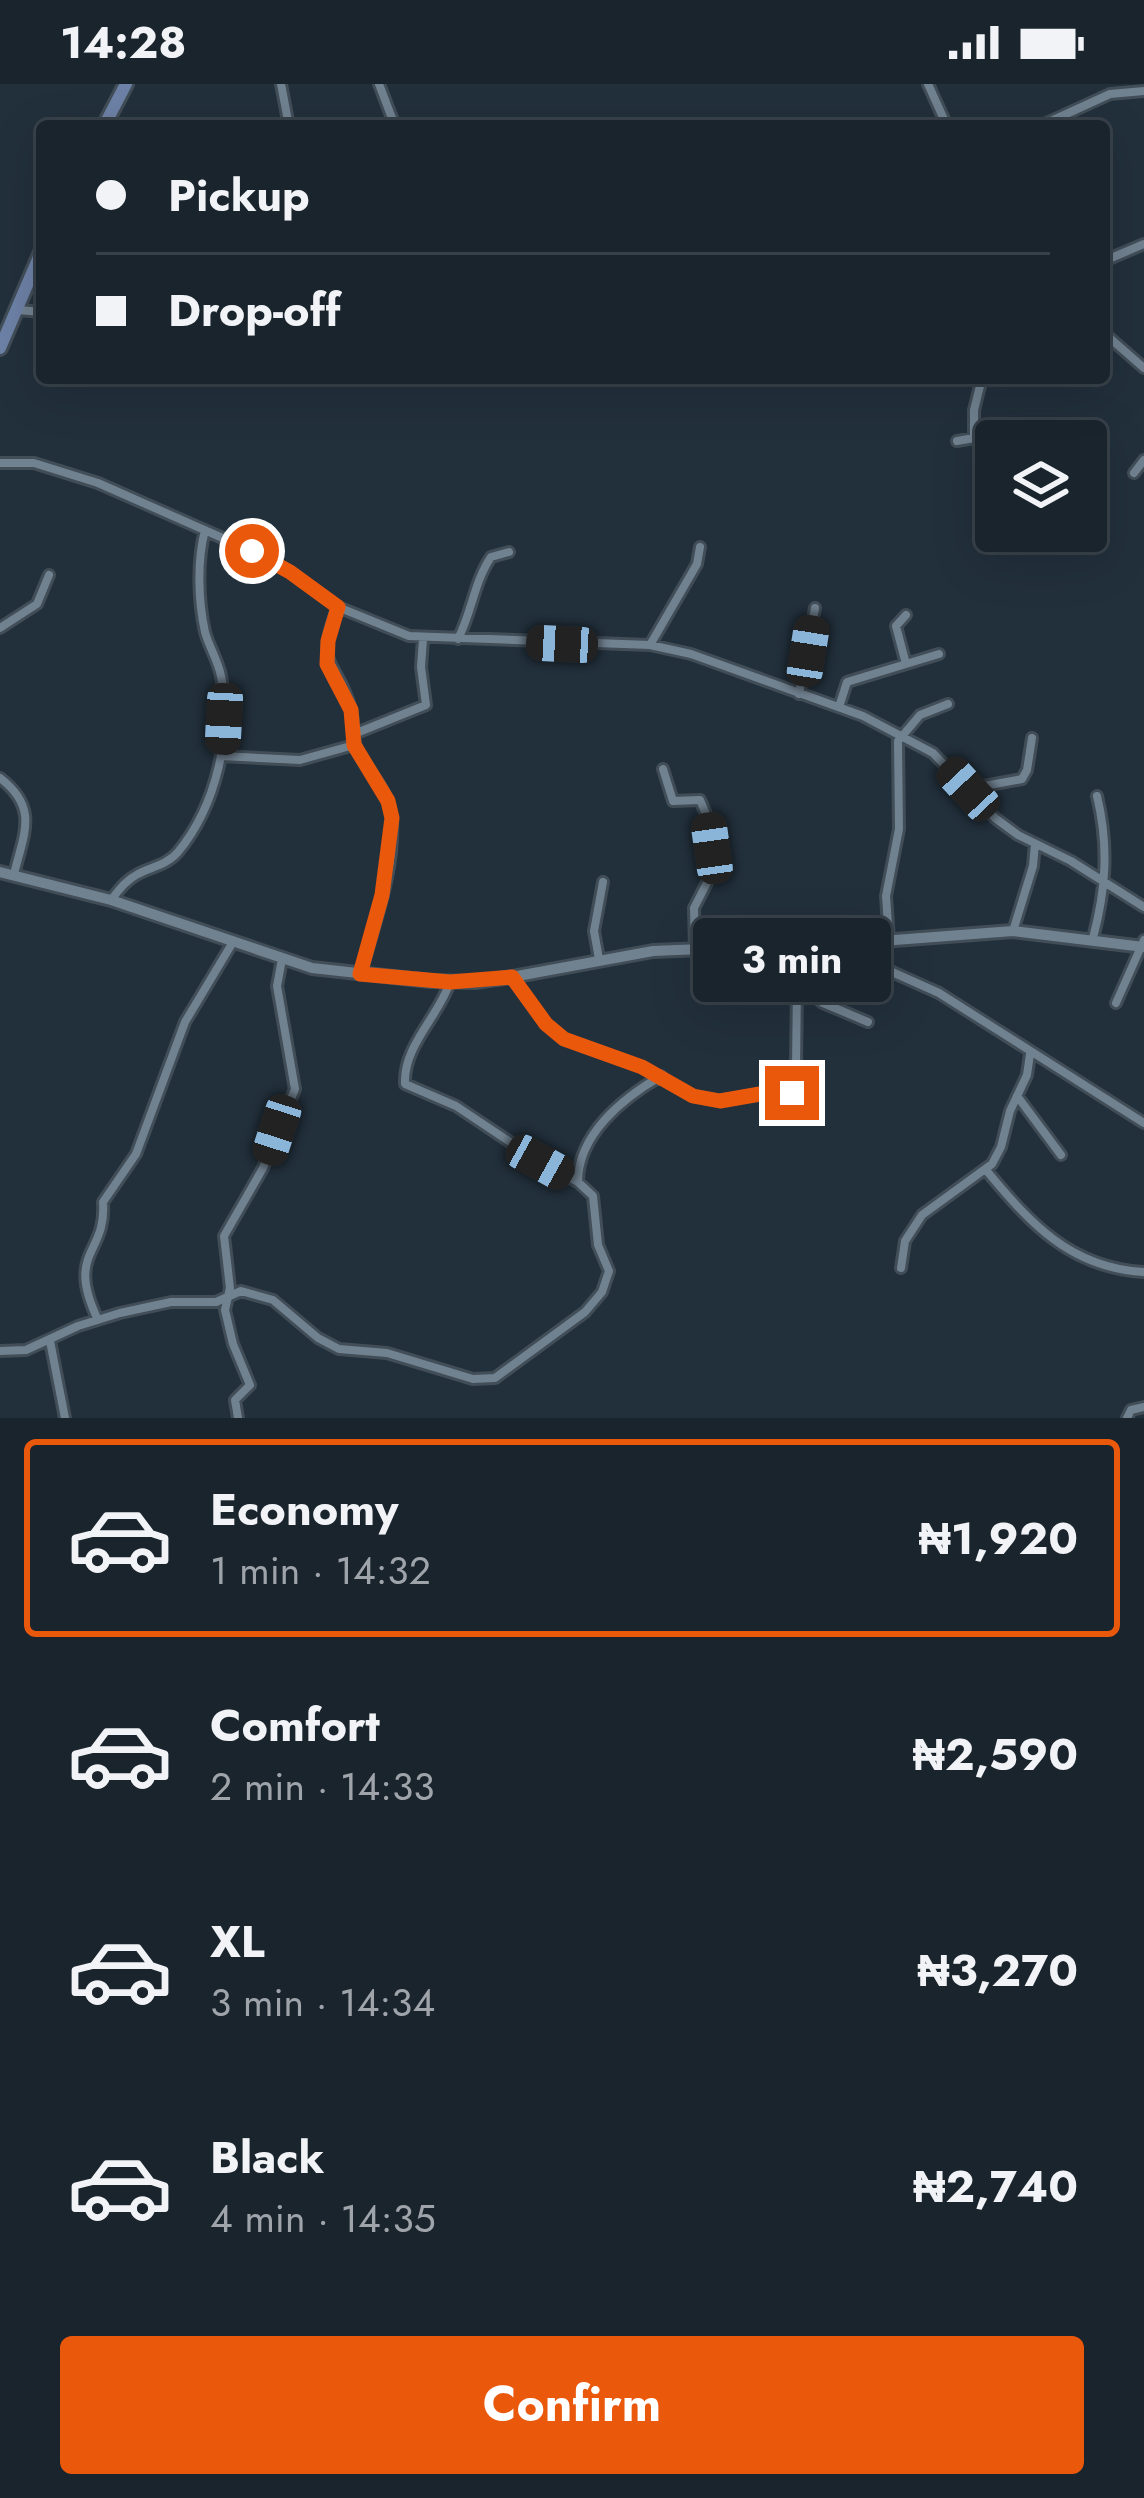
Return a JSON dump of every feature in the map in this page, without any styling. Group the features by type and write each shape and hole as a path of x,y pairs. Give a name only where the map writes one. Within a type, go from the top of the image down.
{"main road":[{"path":"107,120 126,84"},
{"path":"1,344 36,265"}],"street":[{"path":"281,84 288,120"},
{"path":"379,84 393,120"},
{"path":"928,84 944,120"},
{"path":"1051,120 1109,89 1144,91"},
{"path":"1110,258 1144,244"},
{"path":"18,310 36,312"},
{"path":"1110,338 1144,368"},
{"path":"957,441 974,438 980,384"},
{"path":"1134,473 1144,460"},
{"path":"0,463 59,469 273,562 367,622 423,639 650,645 691,654 839,707 933,753 995,818 1144,907"},
{"path":"111,899 134,876 178,852 201,814 221,756 221,673 202,610 200,558 205,530"},
{"path":"650,645 697,564 700,547"},
{"path":"458,639 471,615 478,575 491,557 509,552"},
{"path":"0,628 37,604 49,575"},
{"path":"338,607 326,655 351,710 354,740 388,801 392,818 382,895 360,974"},
{"path":"799,694 815,608"},
{"path":"906,615 896,626 906,664"},
{"path":"221,756 299,760 426,705 423,639"},
{"path":"839,707 847,682 939,654"},
{"path":"889,940 886,896 899,829 898,746 920,715 948,704"},
{"path":"968,789 1022,779 1028,770 1032,738"},
{"path":"664,769 673,800 700,800 709,821 713,868 694,908 695,948"},
{"path":"0,778 19,795 27,812 7,873 111,899 282,959 360,974 450,982 695,948 856,943 1013,931 1143,944 1116,1003"},
{"path":"1093,938 1104,895 1107,852 1097,796"},
{"path":"1013,931 1035,844"},
{"path":"599,958 594,931 603,882"},
{"path":"98,1320 84,1269 105,1218 102,1205 136,1154 185,1022 233,940"},
{"path":"856,943 872,963 939,993 1144,1123"},
{"path":"512,977 556,1034 642,1067 706,1100 788,1096 796,1069 797,983 784,946"},
{"path":"238,1418 236,1400 250,1385 225,1310 224,1245 227,1227 263,1168 296,1089 277,986 282,959"},
{"path":"0,1351 26,1350 98,1320 171,1302 215,1301 241,1291 273,1300 318,1338 339,1349 387,1353 473,1378 495,1378 585,1312 608,1280 609,1271 596,1238 593,1196 456,1106 405,1084 404,1075 424,1027 445,1000 450,982"},
{"path":"797,983 823,1003 868,1022"},
{"path":"901,1268 905,1241 922,1215 999,1154 1030,1054"},
{"path":"642,1067 644,1086"},
{"path":"578,1182 578,1170 610,1112 661,1076"},
{"path":"1017,1096 1061,1156"},
{"path":"985,1169 1025,1219 1072,1255 1144,1272"},
{"path":"566,1177 578,1170"},
{"path":"50,1341 65,1418"},
{"path":"1127,1418 1131,1410 1144,1406"}],"route":[{"path":"252,551 338,607 327,664 351,710 354,745 388,801 392,818 389,856 360,974 450,982 512,977 556,1034 642,1067 693,1096 730,1101 792,1093"}]}
